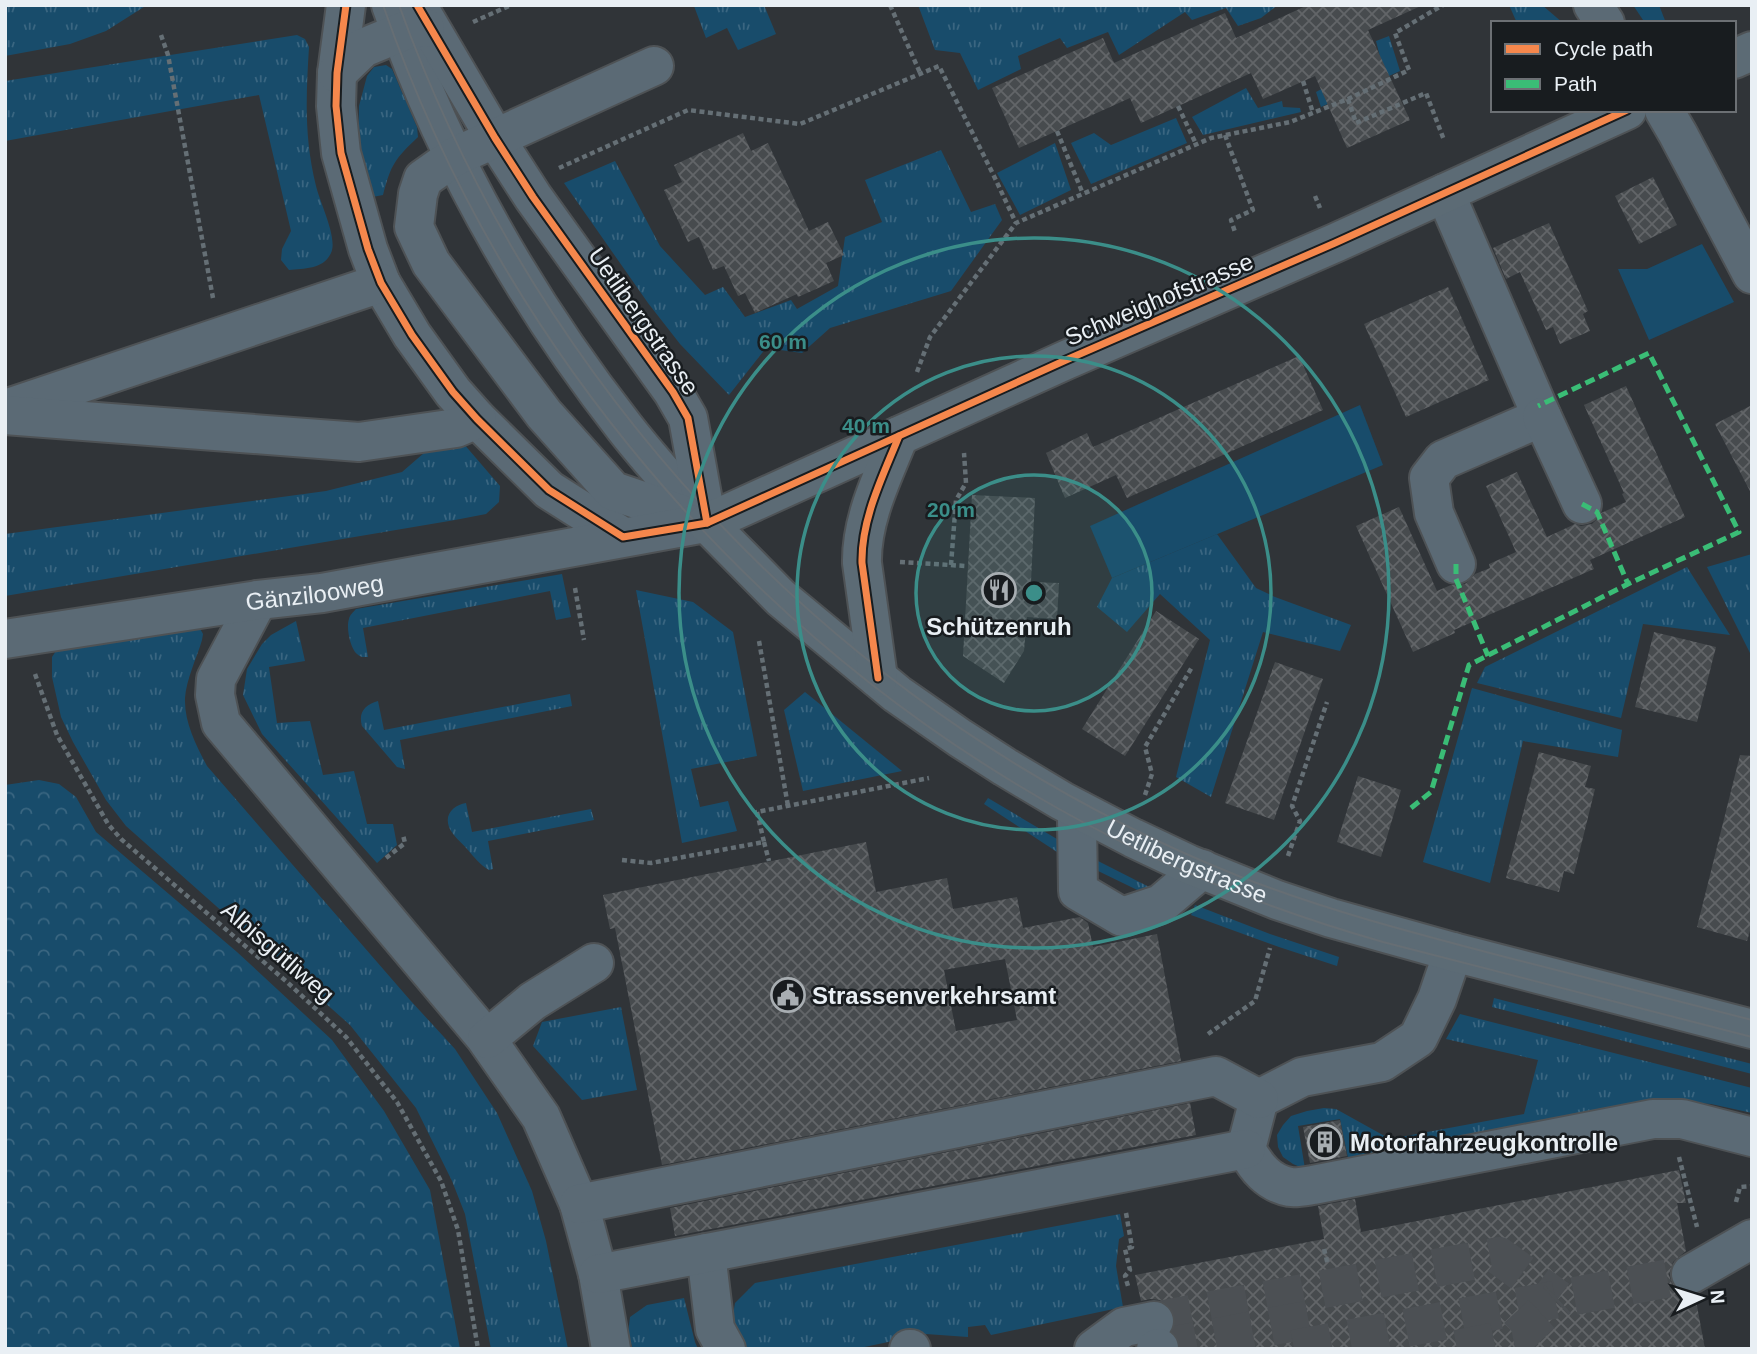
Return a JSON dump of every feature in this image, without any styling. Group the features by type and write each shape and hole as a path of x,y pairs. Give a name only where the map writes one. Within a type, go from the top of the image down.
{"main road":[{"path":"1736,58 1752,51"},
{"name":"Schweighofstrasse","path":"707,523 1623,112"},
{"path":"878,678 862,551 874,498 899,436"},
{"name":"Uetlibergstrasse","path":"707,523 781,598 878,678 960,738 1017,774 1133,838 1277,900 1320,914 1453,952 1752,1029"}],"street":[{"path":"346,5 337,73 341,153 368,250 381,283 412,335 453,392 549,490 623,537 707,523"},
{"path":"1593,5 1604,21"},
{"path":"337,73 363,48 421,20"},
{"name":"Uetlibergstrasse","path":"421,20 533,197 673,392 688,418 707,523"},
{"name":"Uetlibergstrasse","path":"421,20 426,95 489,224 563,342 626,429 707,523"},
{"path":"654,66 454,157 423,179 418,194 414,227 431,264 544,414 613,491 707,523"},
{"path":"1665,112 1752,274"},
{"path":"1445,193 1582,504"},
{"path":"5,409 381,283"},
{"path":"5,415 359,442 456,428 477,419"},
{"path":"1456,564 1434,513 1429,478 1443,460 1542,417"},
{"name":"Gänzilooweg","path":"14,638 258,600 322,593 623,537"},
{"path":"258,600 216,679 215,695 221,723 487,1039 541,1117 579,1204 598,1273 611,1349"},
{"path":"1080,811 1077,819 1078,891 1122,917 1161,904 1202,869"},
{"path":"1453,952 1437,999 1418,1038 1382,1062 1302,1077 1259,1099 1246,1149 1254,1164 1266,1176 1292,1187 1352,1178 1653,1119 1682,1119 1752,1137"},
{"path":"487,1039 533,1001 594,963"},
{"path":"579,1204 1216,1076 1259,1099"},
{"path":"598,1273 1246,1149"},
{"path":"1700,1269 1752,1239"},
{"path":"706,1253 715,1329 726,1349"},
{"path":"1094,1349 1148,1336"}],"path":[{"path":"421,20 510,5"},
{"path":"890,5 921,75"},
{"path":"917,372 930,337 1016,223 1211,138 1290,122 1348,99 1409,70 1395,33 1443,5"},
{"path":"161,35 173,78 220,337"},
{"path":"554,177 557,169 688,110 800,124 939,66 1016,223"},
{"path":"1303,81 1313,113"},
{"path":"1348,99 1356,122 1426,93 1444,140"},
{"path":"1178,106 1196,144"},
{"path":"1057,131 1083,194"},
{"path":"1225,135 1253,211 1231,220 1235,232"},
{"path":"951,565 957,500 966,483 964,453"},
{"path":"903,562 966,566"},
{"path":"573,580 584,640"},
{"path":"758,641 788,806"},
{"path":"1145,795 1152,774 1144,747 1192,667"},
{"path":"1288,856 1300,821 1292,806 1327,702"},
{"path":"769,861 757,812 929,778"},
{"path":"622,860 651,863 764,842"},
{"path":"1208,1034 1255,1001 1270,948"},
{"path":"1670,1119 1691,1207 1700,1269"},
{"path":"1119,1174 1132,1247 1125,1249 1130,1270 1125,1276 1133,1311 1123,1314 1148,1336"},
{"path":"1324,1249 1328,1265"}],"green space":[{"path":"5,5 147,5 106,31 70,44 5,56"},
{"path":"692,5 764,5 776,34 738,50 727,28 706,38"},
{"path":"918,5 1278,5 1261,18 1238,26 1226,8 1192,20 1185,12 1119,55 1108,32 1067,48 1060,38 1018,56 1021,69 978,90 960,53 935,50"},
{"path":"1509,5 1542,5 1561,21 1516,21"},
{"path":"1633,5 1659,5 1665,21 1644,21"},
{"path":"297,35 305,39 309,47 309,151 333,247 328,259 318,265 289,270 281,260 282,249 291,231 259,95 5,141 5,81"},
{"path":"1389,36 1400,71 1321,107 1316,92 1380,57 1376,41"},
{"path":"386,65 392,69 417,127 418,137 395,163 383,195 367,198 358,163 359,106 367,76 374,67"},
{"path":"1246,88 1258,108 1282,101 1283,107 1300,108 1301,112 1203,135 1192,117"},
{"path":"1176,118 1187,143 1091,184 1071,143 1094,133 1111,145"},
{"path":"1055,143 1071,190 1020,215 997,173"},
{"path":"941,150 971,212 995,204 1002,220 951,291 830,328 802,353 766,348 729,395 680,344 648,303 564,183 615,161 660,246 705,295 723,287 745,317 791,300 797,309 838,286 845,237 882,222 865,180"},
{"path":"1702,244 1734,302 1649,340 1618,269 1647,269"},
{"path":"1360,405 1383,465 1112,578 1090,526"},
{"path":"451,429 500,486 499,502 486,514 5,596 5,534 326,491 402,472 424,453 432,442"},
{"path":"1217,534 1256,588 1351,625 1340,651 1263,632 1211,797 1176,777 1210,640 1160,594 1127,632 1097,607 1112,578"},
{"path":"1752,554 1752,657 1707,567"},
{"path":"1687,567 1730,635 1643,624 1621,718 1477,683 1485,667"},
{"path":"562,574 571,617 556,620 550,591 363,628 368,657 358,655 348,632 350,616 356,609"},
{"path":"636,590 693,602 733,632 757,756 691,769 700,807 728,801 737,831 682,843"},
{"path":"296,621 305,661 269,667 277,723 310,721 323,775 354,771 367,824 393,824 397,845 377,863 262,734 243,695 247,669 262,644 271,635"},
{"path":"198,625 203,634 187,684 185,707 192,733 207,766 455,1049 497,1113 532,1191 546,1241 568,1349 491,1349 465,1214 416,1108 350,1025 126,826 106,800 73,742 61,717 52,677 52,657 58,648"},
{"path":"1472,688 1622,730 1618,757 1523,741 1490,883 1423,862"},
{"path":"805,692 902,771 803,791 784,710"},
{"path":"570,694 572,706 400,740 405,769 397,767 362,726 361,721 364,710 378,701 384,730"},
{"path":"39,780 59,784 76,797 96,832 237,952 332,1040 384,1111 430,1190 460,1349 5,1349 5,785"},
{"path":"988,798 1062,842 1057,852 984,804"},
{"path":"466,803 472,832 591,809 594,820 488,841 493,869 489,870 477,861 449,827 449,814"},
{"path":"1098,861 1163,894 1160,901 1094,869"},
{"path":"1195,905 1339,957 1337,966 1191,915"},
{"path":"1494,998 1752,1064 1752,1074 1492,1007"},
{"path":"621,1007 637,1090 582,1100 533,1046 542,1022"},
{"path":"1460,1014 1752,1088 1752,1113 1711,1104 1665,1100 1622,1105 1348,1158 1340,1119 1298,1126 1305,1169 1283,1157 1278,1147 1277,1135 1291,1116 1307,1111 1336,1109 1390,1139 1524,1114 1538,1060 1446,1039"},
{"path":"1120,1214 1124,1236 1119,1239 1116,1266 1123,1307 991,1335 985,1325 968,1327 968,1337 926,1334 855,1349 747,1349 737,1340 731,1327 735,1303 755,1283"},
{"path":"684,1298 698,1349 633,1349 628,1334 630,1317 647,1305"}],"building":[{"path":"1308,5 1423,5 1368,30 1410,120 1347,148 1315,76 1263,99 1251,73 1141,123 1130,98 1019,148 992,88 1103,38 1114,63 1225,13 1236,38"},
{"path":"743,133 751,151 768,143 809,231 828,222 844,255 826,263 834,281 755,313 745,293 738,296 724,266 713,270 699,237 688,242 664,190 682,182 674,165"},
{"path":"1653,177 1677,225 1639,244 1615,196"},
{"path":"1549,223 1588,311 1583,314 1590,331 1560,344 1553,327 1546,330 1520,272 1506,279 1493,248"},
{"path":"1448,287 1489,380 1406,417 1364,324"},
{"path":"1299,356 1323,410 1127,498 1116,475 1065,498 1046,453 1087,433 1093,447"},
{"path":"1626,386 1685,517 1590,560 1594,569 1454,630 1455,633 1413,652 1356,526 1399,507 1437,591 1451,585 1465,584 1475,574 1490,568 1489,564 1516,552 1486,486 1517,472 1547,537 1575,524 1592,524 1601,513 1626,502 1584,405"},
{"path":"1752,405 1752,495 1715,424"},
{"name":"Schützenruh","path":"972,495 1035,498 1031,582 1059,583 1057,619 1027,617 1024,651 1004,683 963,656"},
{"path":"1156,611 1199,639 1125,756 1082,729"},
{"path":"1654,632 1716,647 1697,722 1635,707"},
{"path":"1275,662 1323,679 1274,820 1225,803"},
{"path":"1539,752 1591,766 1585,787 1595,789 1574,874 1564,871 1559,892 1506,878"},
{"path":"1740,755 1752,756 1752,924 1747,941 1697,927"},
{"path":"1358,776 1401,790 1381,857 1337,842"},
{"name":"Strassenverkehrsamt","path":"866,842 876,892 947,878 953,909 1017,897 1023,928 1080,917 1088,923 1093,947 1157,934 1181,1061 662,1165 615,928 610,929 603,895","holes":["1005,959 1017,1020 956,1031 944,970"]},
{"path":"1190,1103 1196,1135 675,1236 670,1208"},
{"name":"Motorfahrzeugkontrolle","path":"1340,1120 1347,1156 1310,1163 1303,1127"},
{"path":"1679,1170 1686,1203 1677,1203 1686,1251 1673,1262 1669,1275 1679,1292 1695,1295 1705,1349 1180,1349 1179,1340 1173,1331 1175,1317 1171,1307 1160,1300 1141,1301 1135,1275 1324,1239 1318,1206 1355,1199 1361,1232"}],"tunnel":[{"path":"1154,1321 1499,1256 1558,1299"},
{"path":"1294,1349 1691,1274"},
{"path":"1457,1349 1517,1337 1558,1299"},
{"path":"1159,1348 1322,1317"}],"tram line":[{"path":"383,5 433,130 494,249 566,362 648,468 739,567 838,657 945,738 1059,809 1098,830 1177,868 1258,901 1383,942 1752,1037"},
{"path":"399,5 460,149 535,285 623,412 725,529 838,635 961,729 1094,809 1269,888 1405,930 1752,1020"}],"marked path":[{"path":"1411,808 1431,792 1469,665 1628,584 1739,532 1649,353 1538,406"},
{"path":"1582,504 1597,512 1628,584"},
{"path":"1456,564 1456,579 1488,656"}],"cycle path":[{"path":"346,5 337,73 336,106 341,153 368,249 381,283 412,335 453,392 477,419 549,490 623,537 707,523 1623,112"},
{"path":"417,5 533,197 673,392 688,418 707,523"},
{"path":"878,678 862,563 863,547 874,498 899,436"}],"place":[{"name":"Schützenruh","path":"999,590"},
{"name":"Strassenverkehrsamt","path":"788,995"},
{"name":"Motorfahrzeugkontrolle","path":"1325,1142"}]}
